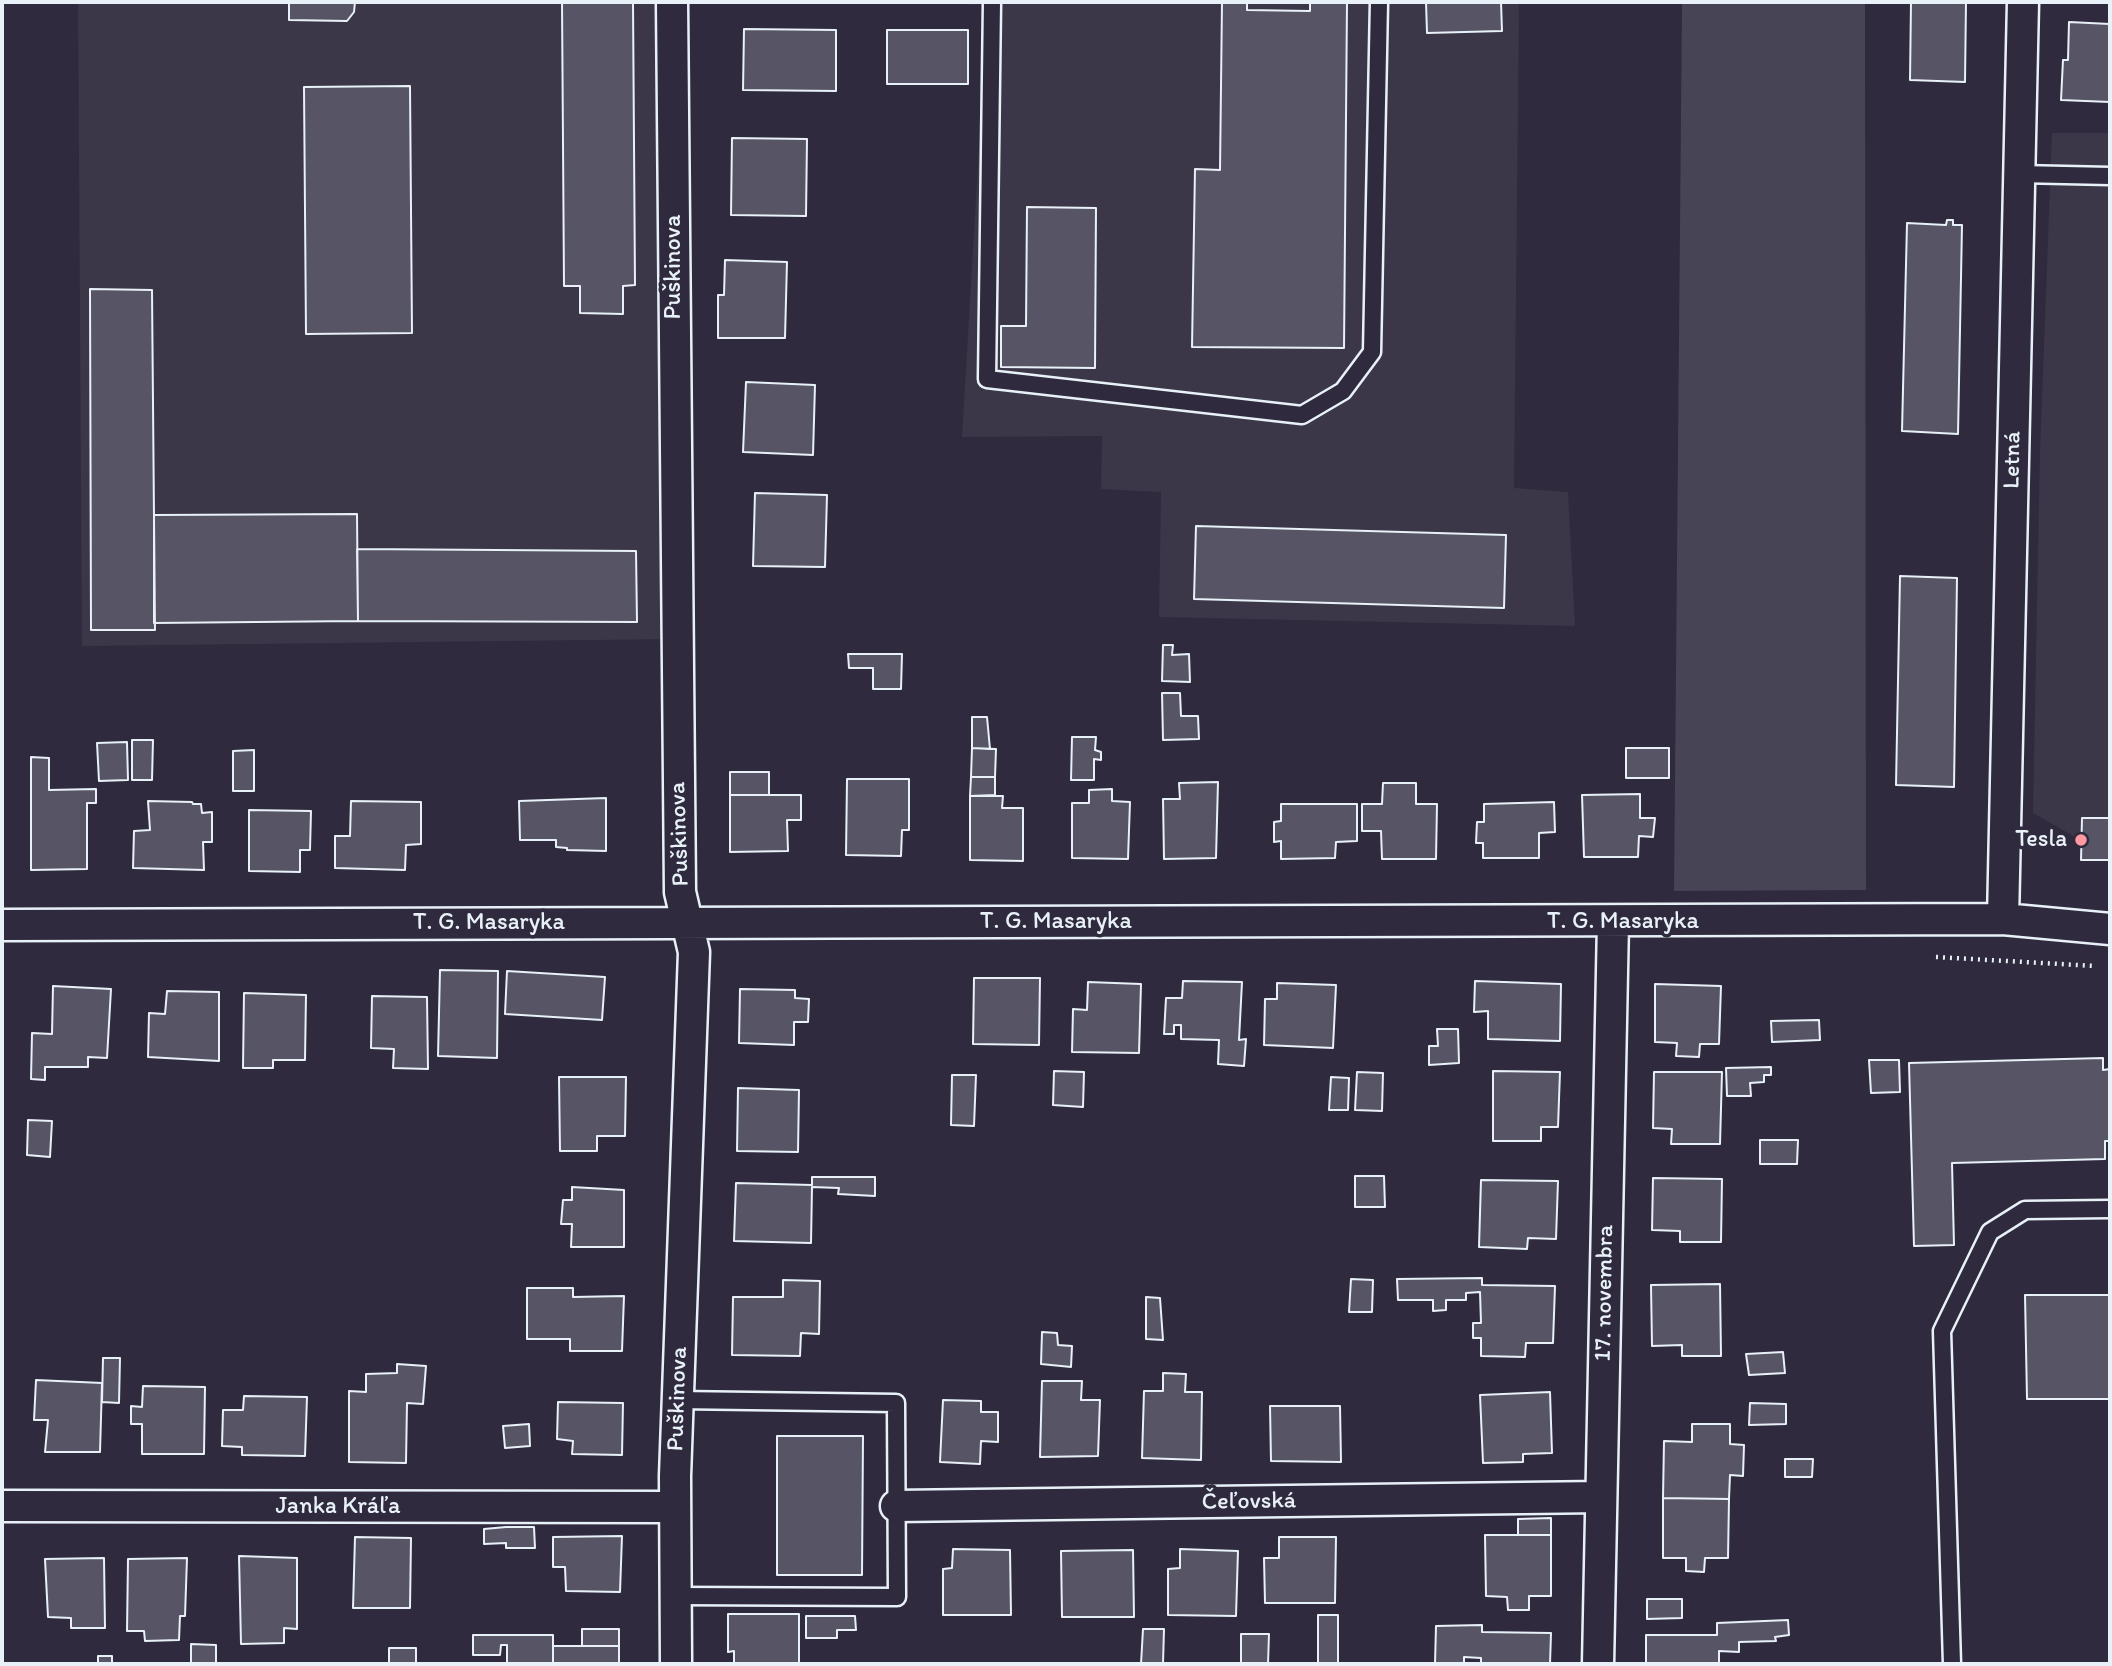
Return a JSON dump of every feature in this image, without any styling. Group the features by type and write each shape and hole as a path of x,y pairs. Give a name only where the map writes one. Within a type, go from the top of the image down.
{"street":[{"name":"Puškinova","path":"672,2 680,892 695,952 674,1507 676,1664"},
{"name":"Letná","path":"2003,919 2023,2"},
{"name":"T. G. Masaryka","path":"2,925 2003,919 2110,929"},
{"name":"17. novembra","path":"1598,1664 1613,922"},
{"name":"Čeľovská","path":"897,1506 1601,1497"},
{"name":"Janka Kráľa","path":"2,1506 674,1507"}],"lane":[{"path":"992,2 987,379 1303,415 1343,391 1372,352 1379,2"},
{"path":"2019,174 2110,176"},
{"path":"1952,1664 1942,1331 1990,1233 2025,1210 2110,1209"},
{"path":"676,1596 897,1597 896,1403 677,1400"}],"path":[{"path":"1931,957 2096,966"}],"shaded area":[{"path":"78,2 672,2 676,639 82,646"},
{"path":"969,2 1519,2 1514,488 1568,492 1575,626 1159,617 1161,492 1101,489 1102,436 962,437 979,148 983,4 969,5"},
{"path":"1682,2 1865,2 1866,890 1674,891"},
{"path":"2052,133 2110,133 2110,818 2082,818 2082,841 2033,813 2040,451"}],"building":[{"path":"289,2 355,2 354,12 347,21 289,20"},
{"path":"562,2 633,2 635,285 623,286 623,314 580,313 580,286 564,286"},
{"path":"1222,2 1247,2 1247,10 1310,11 1310,2 1347,2 1344,348 1192,347 1195,169 1220,170"},
{"path":"1426,2 1501,2 1502,31 1427,33"},
{"path":"1911,2 1966,2 1965,82 1910,80"},
{"path":"2069,22 2110,24 2110,102 2061,100 2063,60 2068,60"},
{"path":"744,29 836,30 836,91 743,90"},
{"path":"887,30 968,30 968,84 887,84"},
{"path":"410,86 412,333 306,334 304,87"},
{"path":"732,138 807,139 806,216 731,215"},
{"path":"1027,207 1096,208 1095,368 1001,367 1001,326 1026,326"},
{"path":"1947,220 1953,220 1953,225 1962,225 1958,434 1902,431 1907,223 1946,225"},
{"path":"725,260 787,262 785,338 718,338 718,295 724,295"},
{"path":"90,289 152,290 155,630 91,630"},
{"path":"746,382 815,385 813,455 743,452"},
{"path":"755,493 827,495 825,567 753,566"},
{"path":"357,514 358,621 154,623 154,515"},
{"path":"1196,526 1506,535 1504,608 1194,599"},
{"path":"357,549 636,551 637,622 358,621"},
{"path":"1900,576 1957,578 1954,787 1896,785"},
{"path":"1163,645 1173,645 1172,655 1189,654 1190,682 1162,681"},
{"path":"848,654 902,654 901,689 873,689 873,668 849,668"},
{"path":"1162,693 1180,693 1181,716 1198,716 1199,739 1163,740"},
{"path":"972,717 987,717 990,749 972,748"},
{"path":"1072,737 1096,737 1095,750 1101,752 1101,760 1094,759 1094,780 1071,780"},
{"path":"132,740 153,740 152,780 132,780"},
{"path":"127,742 128,780 99,781 97,743"},
{"path":"972,748 996,749 995,777 971,777"},
{"path":"1626,748 1669,748 1669,778 1626,778"},
{"path":"254,750 254,791 233,791 233,751"},
{"path":"31,757 49,758 49,790 96,789 96,803 87,803 87,869 31,870"},
{"path":"730,772 769,772 769,795 730,795"},
{"path":"971,777 995,777 995,795 970,796"},
{"path":"847,779 909,779 909,830 902,830 901,856 846,855"},
{"path":"1218,782 1216,858 1164,859 1163,799 1180,799 1179,783"},
{"path":"1383,783 1416,783 1416,804 1437,804 1436,859 1382,859 1381,831 1362,831 1362,804 1382,804"},
{"path":"1112,789 1112,801 1130,802 1128,859 1072,858 1072,803 1089,803 1089,790"},
{"path":"1640,794 1640,818 1655,818 1653,837 1639,836 1638,857 1584,857 1582,795"},
{"path":"730,795 801,795 801,820 787,820 788,851 730,852"},
{"path":"970,796 1003,796 1002,808 1023,808 1023,861 970,860"},
{"path":"606,798 606,851 567,850 556,847 556,840 520,840 519,801"},
{"path":"148,801 192,802 201,804 202,813 212,812 212,842 203,842 204,870 133,868 134,831 150,830"},
{"path":"351,801 421,802 421,844 406,845 405,870 335,868 335,836 350,836"},
{"path":"1554,802 1555,832 1539,833 1539,858 1483,858 1483,843 1476,843 1477,822 1484,822 1484,804"},
{"path":"1281,804 1357,804 1357,841 1336,842 1335,858 1281,859 1281,841 1274,842 1274,822 1281,821"},
{"path":"249,810 311,811 310,850 300,850 300,872 249,871"},
{"path":"2082,818 2110,818 2110,860 2081,860"},
{"path":"440,970 498,971 497,1058 438,1056"},
{"path":"507,971 605,977 602,1020 505,1014"},
{"path":"974,978 1040,978 1039,1045 973,1044"},
{"path":"1183,981 1242,982 1239,1040 1246,1039 1244,1066 1218,1064 1219,1040 1181,1039 1181,1025 1174,1025 1174,1034 1164,1034 1166,998 1182,998"},
{"path":"1475,981 1561,984 1560,1041 1488,1039 1488,1011 1474,1012"},
{"path":"1088,982 1141,984 1139,1053 1072,1052 1073,1009 1087,1010"},
{"path":"1277,983 1336,985 1333,1048 1264,1045 1265,999 1277,999"},
{"path":"1655,984 1721,986 1719,1044 1700,1044 1699,1057 1676,1056 1677,1043 1655,1042"},
{"path":"53,986 111,989 107,1058 88,1057 88,1067 45,1067 45,1080 31,1079 32,1033 52,1034"},
{"path":"740,989 795,990 795,998 809,999 808,1022 794,1022 794,1045 739,1043"},
{"path":"167,991 219,992 219,1061 148,1057 149,1013 165,1014"},
{"path":"244,993 306,995 305,1060 273,1060 273,1068 243,1068"},
{"path":"372,996 427,997 428,1069 393,1068 394,1049 371,1048"},
{"path":"1819,1020 1820,1040 1772,1042 1771,1021"},
{"path":"1437,1029 1458,1029 1459,1063 1429,1065 1429,1046 1438,1046"},
{"path":"2103,1058 2103,1070 2110,1069 2110,1141 2105,1141 2105,1159 1952,1163 1954,1245 1914,1246 1909,1063"},
{"path":"1869,1060 1899,1060 1900,1092 1871,1093"},
{"path":"1771,1067 1771,1075 1764,1075 1764,1082 1750,1083 1751,1096 1727,1096 1726,1068"},
{"path":"1054,1071 1084,1072 1083,1107 1053,1105"},
{"path":"1493,1071 1560,1072 1558,1127 1541,1127 1541,1141 1493,1141"},
{"path":"1357,1072 1383,1073 1382,1111 1355,1110"},
{"path":"1654,1072 1722,1072 1720,1144 1671,1144 1672,1129 1653,1128"},
{"path":"952,1075 976,1075 974,1126 951,1125"},
{"path":"559,1077 626,1077 625,1136 597,1136 597,1151 560,1151"},
{"path":"1331,1077 1349,1078 1348,1110 1329,1110"},
{"path":"738,1088 799,1090 798,1152 737,1151"},
{"path":"28,1120 52,1121 50,1157 27,1155"},
{"path":"1760,1140 1798,1140 1797,1164 1760,1164"},
{"path":"1355,1176 1384,1176 1385,1207 1355,1207"},
{"path":"812,1177 875,1177 875,1196 838,1194 839,1188 812,1187 811,1243 734,1241 736,1183 812,1185"},
{"path":"1653,1178 1722,1179 1721,1242 1680,1242 1680,1231 1652,1230"},
{"path":"1481,1180 1558,1181 1556,1239 1528,1238 1527,1249 1479,1247"},
{"path":"572,1187 624,1190 624,1247 571,1247 572,1224 561,1224 563,1200 572,1200"},
{"path":"1482,1278 1482,1285 1555,1286 1553,1343 1526,1343 1525,1357 1481,1356 1481,1338 1473,1338 1473,1323 1481,1323 1480,1292 1466,1293 1466,1300 1446,1300 1446,1310 1433,1311 1433,1300 1398,1300 1397,1279"},
{"path":"1351,1279 1373,1280 1372,1312 1349,1312"},
{"path":"783,1280 820,1281 819,1334 801,1333 800,1356 732,1355 733,1297 783,1297"},
{"path":"1720,1284 1721,1356 1682,1356 1682,1345 1652,1346 1651,1285"},
{"path":"527,1288 573,1288 573,1297 624,1296 622,1351 570,1351 570,1339 527,1339"},
{"path":"2025,1295 2110,1295 2110,1399 2027,1399"},
{"path":"1146,1297 1160,1298 1163,1340 1146,1339"},
{"path":"1042,1332 1057,1333 1058,1345 1072,1346 1071,1367 1041,1364"},
{"path":"1783,1352 1785,1373 1749,1375 1746,1354"},
{"path":"103,1358 120,1358 119,1403 102,1402"},
{"path":"397,1364 426,1366 423,1404 407,1403 406,1463 349,1462 349,1391 366,1392 366,1374 397,1373"},
{"path":"1163,1373 1186,1374 1185,1392 1202,1392 1201,1460 1142,1458 1144,1391 1163,1391"},
{"path":"36,1380 102,1383 100,1452 45,1452 48,1420 34,1420"},
{"path":"1042,1381 1082,1381 1081,1400 1100,1400 1098,1456 1040,1457"},
{"path":"143,1386 205,1387 204,1454 142,1454 142,1424 131,1424 131,1406 142,1407"},
{"path":"1550,1392 1552,1453 1523,1454 1523,1462 1483,1463 1480,1395"},
{"path":"244,1396 307,1397 305,1456 242,1455 242,1447 222,1446 223,1410 243,1410"},
{"path":"943,1400 981,1401 981,1412 998,1412 998,1442 981,1441 980,1464 940,1462"},
{"path":"558,1402 623,1403 622,1455 572,1454 573,1441 557,1439"},
{"path":"1750,1403 1786,1404 1786,1424 1749,1425"},
{"path":"1270,1406 1340,1406 1341,1462 1271,1461"},
{"path":"529,1424 530,1446 505,1448 503,1426"},
{"path":"1692,1424 1730,1424 1730,1444 1744,1445 1743,1476 1730,1475 1729,1499 1663,1498 1664,1441 1692,1442"},
{"path":"777,1436 863,1436 862,1575 777,1575"},
{"path":"1785,1459 1813,1459 1812,1477 1785,1477"},
{"path":"1663,1498 1729,1499 1728,1558 1705,1558 1704,1572 1686,1571 1686,1558 1663,1558"},
{"path":"1551,1518 1551,1535 1518,1535 1518,1519"},
{"path":"534,1527 535,1548 506,1548 506,1543 484,1544 484,1529"},
{"path":"1485,1535 1551,1535 1551,1596 1529,1596 1529,1610 1508,1610 1507,1597 1486,1596"},
{"path":"622,1536 620,1592 566,1591 565,1567 553,1567 553,1537"},
{"path":"355,1537 411,1538 410,1608 353,1608"},
{"path":"1279,1537 1336,1537 1335,1603 1265,1603 1264,1558 1279,1558"},
{"path":"953,1549 1010,1550 1011,1615 943,1615 943,1569 952,1568"},
{"path":"1180,1549 1238,1551 1236,1616 1168,1615 1168,1569 1180,1568"},
{"path":"1133,1550 1134,1617 1062,1617 1061,1551"},
{"path":"239,1556 297,1558 297,1629 284,1628 284,1643 241,1644"},
{"path":"104,1558 105,1628 71,1628 71,1618 48,1617 45,1559"},
{"path":"187,1558 185,1616 180,1616 179,1640 145,1641 144,1631 127,1631 128,1559"},
{"path":"1647,1599 1682,1599 1682,1618 1647,1619"},
{"path":"728,1614 799,1614 799,1664 734,1664 734,1651 728,1652"},
{"path":"1318,1615 1338,1615 1338,1664 1318,1664"},
{"path":"806,1616 855,1616 856,1630 837,1630 837,1638 806,1638"},
{"path":"1788,1620 1789,1635 1775,1637 1776,1641 1739,1642 1739,1652 1719,1651 1719,1664 1646,1664 1646,1635 1717,1635 1717,1623"},
{"path":"1482,1625 1482,1632 1551,1633 1550,1664 1481,1664 1481,1658 1464,1657 1464,1664 1435,1664 1436,1626"},
{"path":"582,1629 619,1629 619,1646 582,1646"},
{"path":"1143,1629 1164,1629 1163,1664 1141,1664"},
{"path":"1241,1634 1269,1634 1268,1664 1241,1664"},
{"path":"473,1635 553,1635 553,1664 507,1664 507,1645 501,1645 500,1655 473,1655"},
{"path":"191,1644 216,1645 216,1664 191,1664"},
{"path":"553,1646 619,1646 619,1664 553,1664"},
{"path":"389,1648 416,1648 416,1664 389,1664"},
{"path":"98,1656 112,1656 112,1664 98,1664"}],"place":[{"name":"Tesla","path":"2081,840"}]}
